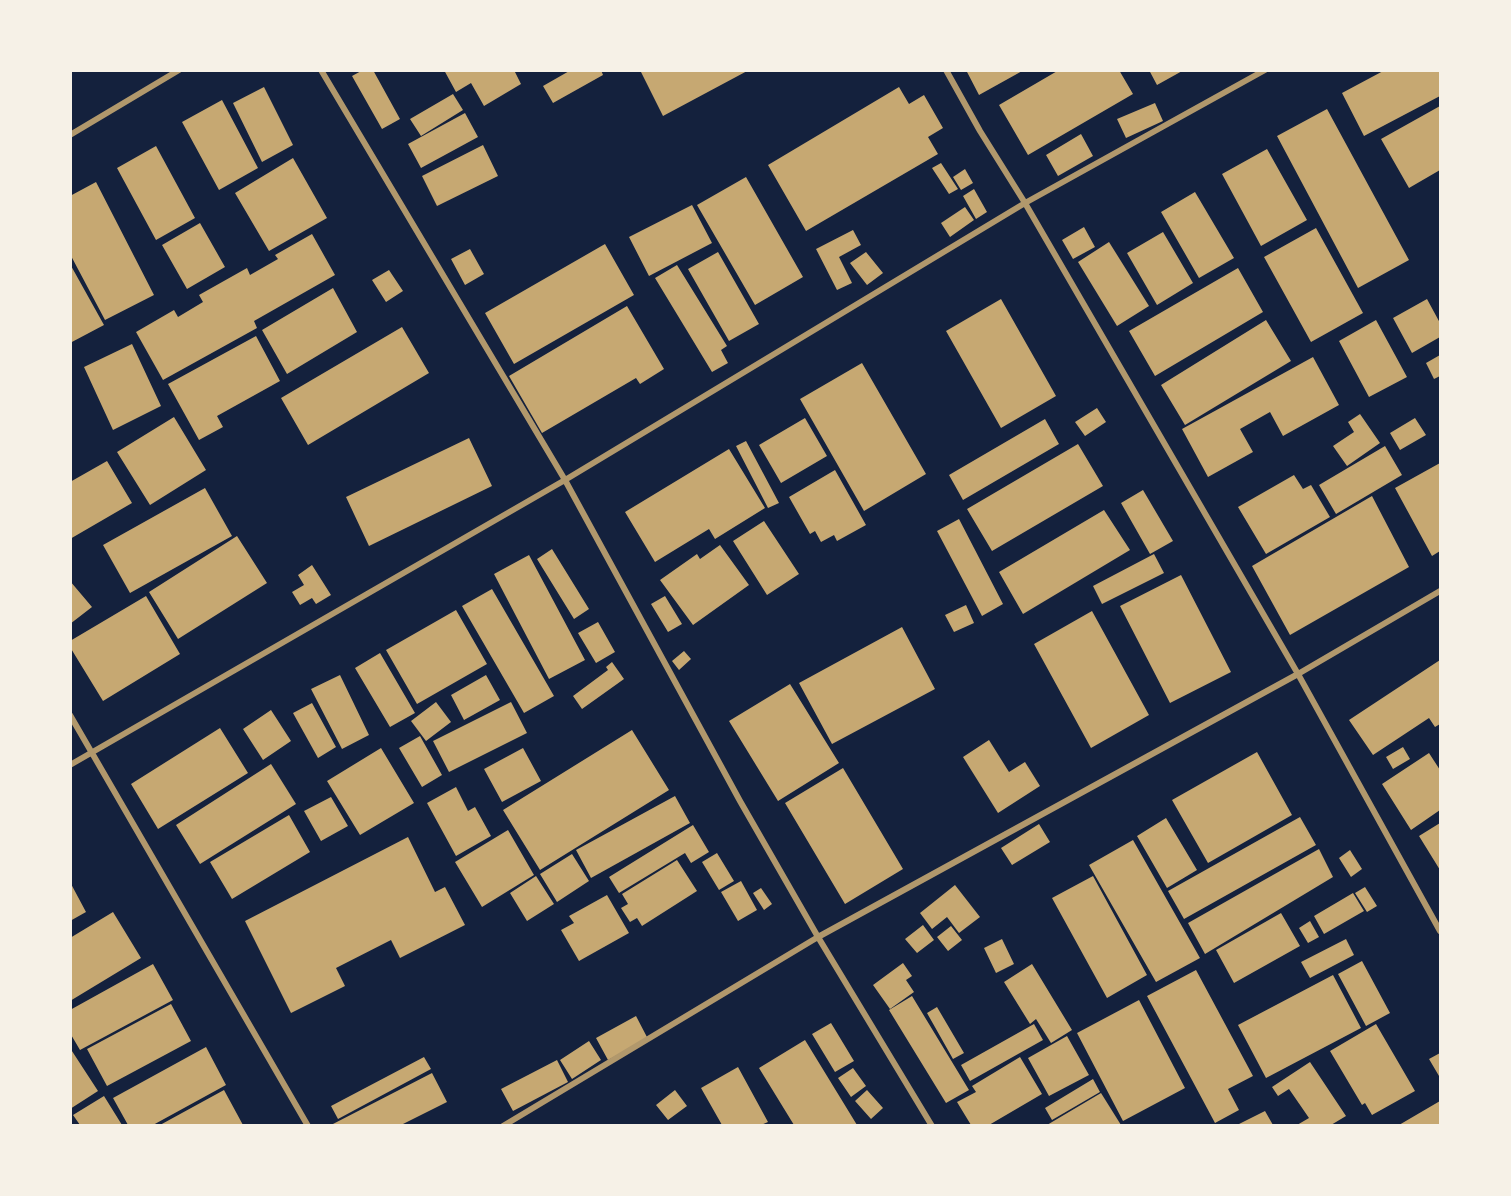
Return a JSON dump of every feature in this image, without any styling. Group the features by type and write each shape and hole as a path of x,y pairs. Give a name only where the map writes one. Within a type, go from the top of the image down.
{"street":[{"path":"70,135 179,70"},
{"path":"321,70 565,480 818,937 932,1125"},
{"path":"946,70 1298,674 1440,931"},
{"path":"70,765 565,480 1025,203 1265,70"},
{"path":"503,1125 818,937 1298,674 1440,591"},
{"path":"70,715 308,1125"}],"building":[{"path":"363,70 373,70 400,119 382,129 352,76"},
{"path":"444,70 514,70 521,84 484,106 471,83 456,92"},
{"path":"571,70 601,70 603,75 553,103 543,86"},
{"path":"640,70 749,70 663,116"},
{"path":"966,70 1024,70 979,95"},
{"path":"1059,70 1119,70 1133,94 1028,155 999,105"},
{"path":"1149,70 1184,70 1157,85"},
{"path":"1385,70 1440,70 1440,96 1364,136 1342,93"},
{"path":"264,87 293,145 262,162 233,103"},
{"path":"899,87 909,104 924,95 943,128 928,137 938,154 806,231 768,165"},
{"path":"453,94 463,110 421,136 410,119"},
{"path":"222,100 258,168 219,190 182,122"},
{"path":"1155,103 1163,121 1126,138 1117,119"},
{"path":"1440,106 1440,170 1409,188 1381,139"},
{"path":"1327,109 1409,260 1358,288 1277,136"},
{"path":"465,113 478,137 421,168 408,144"},
{"path":"1081,134 1093,156 1058,176 1046,155"},
{"path":"483,145 498,176 437,206 422,176"},
{"path":"156,146 195,218 156,240 117,168"},
{"path":"1267,149 1307,220 1261,246 1222,174"},
{"path":"293,158 327,218 269,251 235,193"},
{"path":"941,163 958,189 949,194 932,168"},
{"path":"965,169 973,183 961,190 953,177"},
{"path":"746,177 803,277 755,305 697,205"},
{"path":"96,182 154,295 105,320 70,254 70,196"},
{"path":"974,189 987,212 976,219 963,196"},
{"path":"1195,192 1234,258 1199,278 1161,212"},
{"path":"692,205 712,243 649,276 629,237"},
{"path":"965,207 974,220 950,237 941,223"},
{"path":"200,223 225,267 187,289 162,245"},
{"path":"1084,227 1095,247 1073,259 1062,240"},
{"path":"1316,228 1363,313 1311,342 1264,257"},
{"path":"853,230 861,245 839,257 852,283 837,290 816,249"},
{"path":"1163,232 1193,283 1157,305 1127,253"},
{"path":"312,234 335,275 254,321 257,328 163,380 136,332 174,310 178,317 203,302 199,295 247,268 250,275 278,259 275,255"},
{"path":"1109,242 1149,306 1117,326 1078,262"},
{"path":"605,244 634,295 514,364 485,313"},
{"path":"470,249 484,274 465,285 451,259"},
{"path":"718,252 759,324 729,341 688,269"},
{"path":"866,252 883,273 867,285 850,263"},
{"path":"70,264 104,325 70,343"},
{"path":"677,265 727,346 721,350 728,363 712,372 655,278"},
{"path":"1238,268 1263,312 1155,376 1129,331"},
{"path":"389,270 403,291 386,302 372,280"},
{"path":"333,288 357,332 287,374 262,330"},
{"path":"1001,299 1056,396 1001,428 946,331"},
{"path":"1427,299 1440,323 1440,337 1412,353 1393,318"},
{"path":"627,306 664,369 640,384 636,378 542,433 509,376"},
{"path":"1266,320 1291,361 1185,425 1161,385"},
{"path":"1376,320 1407,377 1369,397 1339,341"},
{"path":"402,327 429,373 308,445 281,398"},
{"path":"256,336 280,381 217,416 223,427 199,440 168,384"},
{"path":"132,344 161,406 113,430 84,367"},
{"path":"1440,355 1440,376 1434,379 1426,363"},
{"path":"1313,357 1339,405 1283,436 1270,412 1240,429 1253,452 1208,477 1182,429"},
{"path":"862,363 926,474 864,511 800,399"},
{"path":"1097,408 1106,422 1085,436 1075,422"},
{"path":"1360,414 1380,443 1347,466 1333,446 1354,432 1348,422"},
{"path":"174,417 206,470 150,505 117,452"},
{"path":"805,418 827,456 781,483 759,445"},
{"path":"1415,418 1426,435 1400,450 1390,433"},
{"path":"1045,419 1059,444 963,500 949,475"},
{"path":"469,438 492,486 369,546 346,497"},
{"path":"746,441 779,503 768,508 736,446"},
{"path":"1078,444 1103,486 992,551 967,509"},
{"path":"1385,446 1402,475 1336,514 1319,485"},
{"path":"729,449 765,508 715,539 709,529 655,562 625,512"},
{"path":"107,461 132,503 70,539 70,482"},
{"path":"1440,463 1440,551 1432,556 1395,488"},
{"path":"835,470 866,525 837,541 834,535 821,542 815,531 810,534 789,497"},
{"path":"1294,475 1303,489 1311,485 1330,517 1266,554 1238,507"},
{"path":"205,488 232,536 130,593 103,545"},
{"path":"1143,490 1173,541 1150,554 1121,503"},
{"path":"1372,496 1409,567 1290,635 1252,566"},
{"path":"1104,510 1130,550 1023,614 999,572"},
{"path":"959,519 1003,604 982,616 937,531"},
{"path":"764,521 799,574 767,595 733,541"},
{"path":"237,536 267,583 178,639 149,592"},
{"path":"720,545 749,585 693,625 660,580 697,554 700,559"},
{"path":"552,549 589,609 574,619 537,559"},
{"path":"1154,554 1164,573 1102,604 1093,586"},
{"path":"529,555 585,660 549,679 494,574"},
{"path":"312,565 331,595 316,604 312,598 300,605 292,592 304,585 298,575"},
{"path":"1181,575 1231,672 1170,703 1120,606"},
{"path":"70,581 92,607 70,624"},
{"path":"492,589 554,696 524,713 462,606"},
{"path":"146,596 180,654 103,701 70,647 70,641"},
{"path":"665,596 682,624 668,632 651,604"},
{"path":"966,605 974,623 954,632 945,615"},
{"path":"456,610 487,664 417,704 386,650"},
{"path":"1092,611 1149,715 1091,748 1034,644"},
{"path":"598,622 615,652 596,663 578,633"},
{"path":"902,627 935,689 832,744 799,683"},
{"path":"684,651 691,659 679,670 672,661"},
{"path":"380,653 415,713 390,727 355,668"},
{"path":"1440,660 1440,724 1435,727 1429,718 1373,755 1349,720"},
{"path":"612,662 624,679 582,709 573,696 608,670 606,667"},
{"path":"340,675 369,735 342,749 311,689"},
{"path":"486,675 500,700 464,720 451,695"},
{"path":"790,684 839,763 778,801 729,721"},
{"path":"436,702 451,722 426,741 411,721"},
{"path":"511,702 527,733 449,772 433,741"},
{"path":"312,703 336,747 318,758 293,713"},
{"path":"271,710 291,741 263,760 243,729"},
{"path":"220,728 248,773 158,829 131,784"},
{"path":"632,730 669,790 540,870 503,810"},
{"path":"420,736 442,775 422,787 399,748"},
{"path":"989,740 1009,772 1025,762 1040,786 998,813 963,757"},
{"path":"1403,747 1410,759 1393,769 1386,757"},
{"path":"381,748 414,803 360,835 327,781"},
{"path":"523,748 541,781 502,802 484,769"},
{"path":"1257,752 1292,815 1208,863 1172,800"},
{"path":"1429,753 1440,770 1440,810 1411,830 1382,784"},
{"path":"271,764 296,804 200,864 176,825"},
{"path":"843,768 903,869 845,904 785,803"},
{"path":"456,787 468,811 475,807 491,836 456,856 427,803"},
{"path":"675,796 690,823 591,878 576,850"},
{"path":"331,797 348,826 321,841 304,811"},
{"path":"289,815 310,852 232,899 210,862"},
{"path":"1300,817 1316,845 1184,919 1168,891"},
{"path":"1166,818 1197,870 1167,888 1137,836"},
{"path":"1440,823 1440,870 1419,836"},
{"path":"1039,824 1050,842 1012,865 1001,848"},
{"path":"693,825 709,852 691,863 685,853 619,893 609,877"},
{"path":"508,830 534,875 482,907 455,862"},
{"path":"408,837 435,892 445,887 465,925 400,958 391,940 336,968 345,986 291,1013 245,921"},
{"path":"1133,840 1200,958 1156,982 1089,865"},
{"path":"1319,849 1333,877 1205,954 1188,923"},
{"path":"1350,850 1362,869 1351,877 1339,858"},
{"path":"717,853 734,881 719,890 702,862"},
{"path":"572,854 589,881 557,902 540,874"},
{"path":"677,860 697,891 642,926 637,918 630,922 621,908 628,904 622,894"},
{"path":"536,876 554,904 527,921 510,893"},
{"path":"1093,876 1147,975 1107,998 1052,898"},
{"path":"741,881 757,910 738,921 721,892"},
{"path":"70,882 86,912 70,921"},
{"path":"955,885 980,917 959,933 947,917 932,929 920,913"},
{"path":"1365,887 1377,906 1367,912 1355,893"},
{"path":"761,888 772,904 764,910 753,893"},
{"path":"1353,893 1364,911 1324,934 1314,916"},
{"path":"607,895 629,933 579,961 561,930 574,923 569,916"},
{"path":"113,912 141,958 70,1001 70,938"},
{"path":"1281,913 1300,946 1234,983 1216,950"},
{"path":"1310,921 1319,937 1308,943 1299,928"},
{"path":"923,925 934,940 917,953 905,939"},
{"path":"951,926 962,940 948,951 937,937"},
{"path":"1002,939 1014,964 996,973 984,948"},
{"path":"1346,939 1354,955 1310,978 1301,962"},
{"path":"1362,961 1390,1013 1366,1026 1338,974"},
{"path":"903,963 912,976 906,980 914,992 890,1009 873,985"},
{"path":"153,964 173,1000 80,1050 70,1033 70,1010"},
{"path":"1032,964 1072,1030 1051,1043 1036,1019 1030,1024 1004,982"},
{"path":"1196,970 1253,1076 1228,1089 1239,1110 1215,1123 1147,996"},
{"path":"1333,975 1361,1028 1266,1078 1238,1025"},
{"path":"912,996 969,1090 946,1103 889,1010"},
{"path":"1139,1000 1185,1088 1123,1121 1077,1033"},
{"path":"171,1004 191,1041 107,1086 87,1049"},
{"path":"937,1007 964,1053 953,1059 927,1013"},
{"path":"636,1016 648,1039 608,1060 596,1038"},
{"path":"831,1023 854,1061 835,1072 812,1034"},
{"path":"1034,1024 1043,1040 970,1081 961,1065"},
{"path":"1376,1024 1415,1091 1372,1115 1365,1103 1362,1105 1330,1051"},
{"path":"1067,1036 1089,1075 1049,1096 1028,1058"},
{"path":"805,1040 857,1125 794,1125 759,1068"},
{"path":"589,1041 601,1060 572,1079 560,1060"},
{"path":"206,1047 226,1085 153,1125 128,1125 113,1098"},
{"path":"70,1048 98,1091 70,1109"},
{"path":"1440,1053 1440,1075 1439,1076 1429,1059"},
{"path":"424,1057 431,1069 338,1119 331,1106"},
{"path":"1020,1057 1042,1094 989,1125 971,1125 957,1102 976,1092 972,1086"},
{"path":"557,1060 568,1082 513,1111 501,1089"},
{"path":"1310,1062 1346,1116 1331,1125 1297,1125 1309,1118 1289,1089 1278,1096 1272,1087"},
{"path":"738,1067 768,1122 761,1125 722,1125 701,1088"},
{"path":"853,1068 866,1086 851,1097 838,1078"},
{"path":"432,1073 447,1102 401,1125 331,1125"},
{"path":"1093,1079 1100,1092 1052,1120 1045,1108"},
{"path":"224,1090 243,1125 160,1125"},
{"path":"675,1090 687,1106 668,1120 656,1105"},
{"path":"867,1090 883,1108 871,1119 855,1101"},
{"path":"1101,1093 1121,1125 1047,1125"},
{"path":"104,1096 122,1125 80,1125 73,1115"},
{"path":"1440,1101 1440,1125 1399,1125"},
{"path":"1265,1111 1273,1125 1237,1125"}]}
